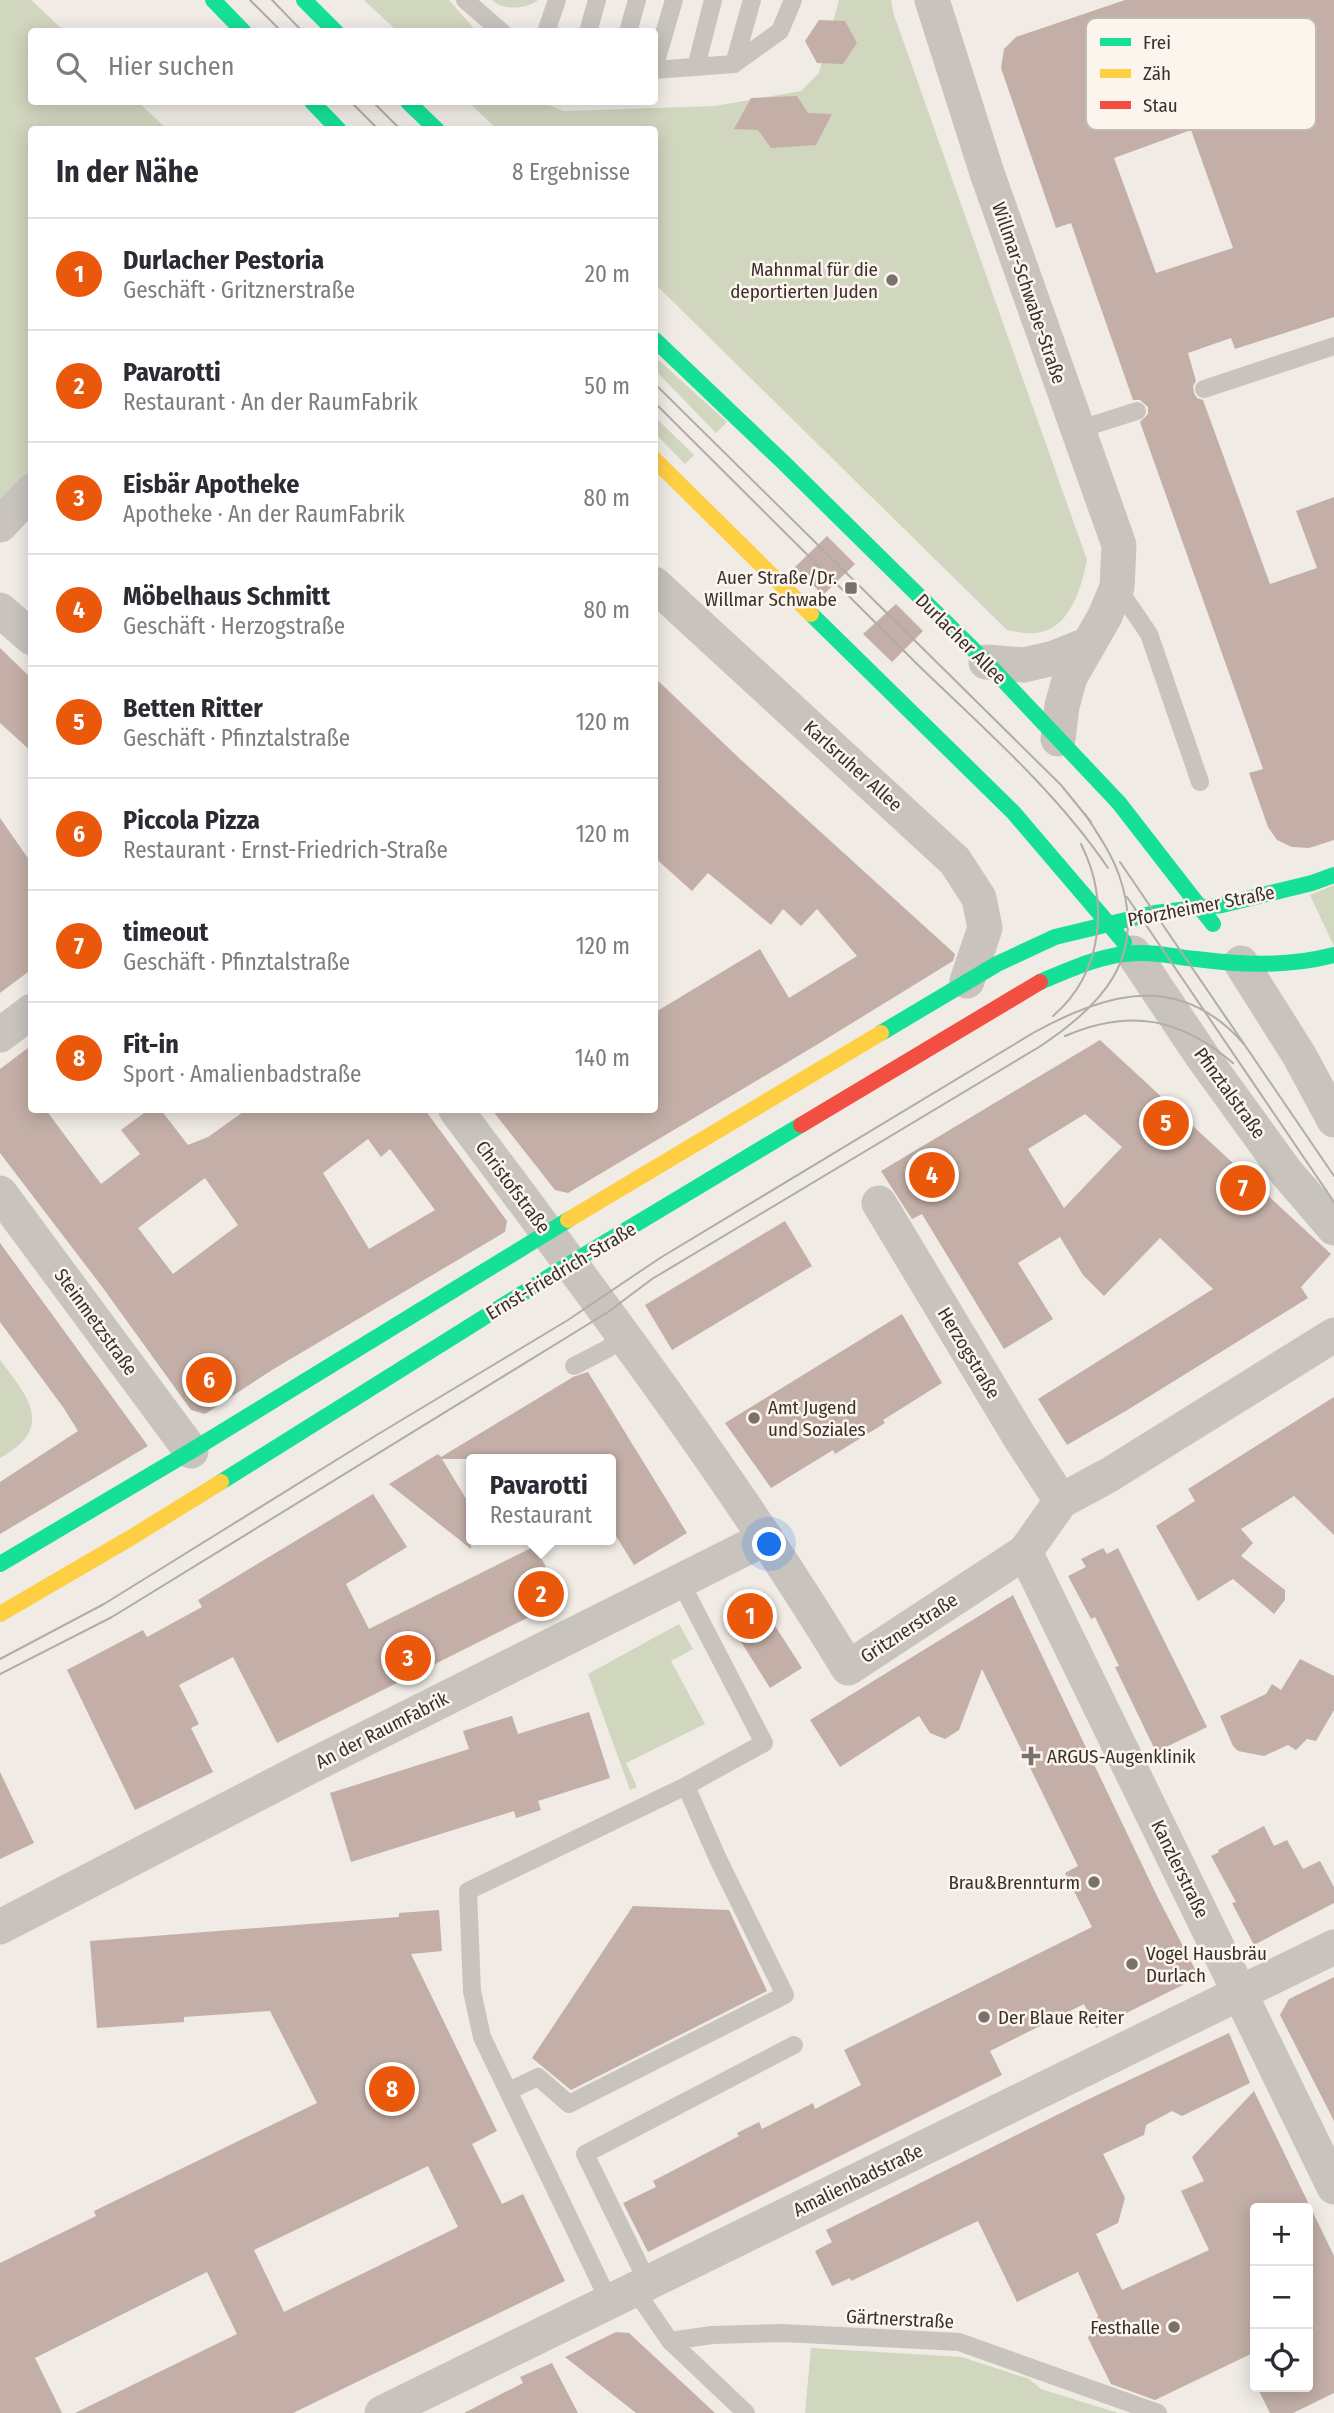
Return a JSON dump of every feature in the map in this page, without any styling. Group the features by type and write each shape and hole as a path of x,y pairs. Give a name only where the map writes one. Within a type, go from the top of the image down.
{"main road":[{"path":"212,0 240,28"},
{"path":"304,0 332,28"},
{"path":"315,105 335,126"},
{"path":"411,105 433,126"},
{"name":"Durlacher Allee","path":"658,343 986,662 1119,803 1201,907 1241,963"},
{"path":"658,463 1013,812 1133,953"},
{"name":"Pforzheimer Straße","path":"1109,925 1147,914 1222,905 1334,875"},
{"name":"Ernst-Friedrich-Straße","path":"0,1564 967,981 1055,937 1109,925"},
{"name":"Pforzheimer Straße","path":"1133,953 1241,963 1305,964 1334,955"},
{"name":"Ernst-Friedrich-Straße","path":"0,1614 132,1537 571,1264 1038,983 1086,962 1133,953"}],"street":[{"name":"Willmar-Schwabe-Straße","path":"932,0 987,173 1119,545 1117,587 1105,616 1070,677 1062,706 1058,739"},
{"path":"0,525 28,496"},
{"name":"Karlsruher Allee","path":"658,587 955,861 979,898 985,928 967,981"},
{"path":"0,610 28,634"},
{"path":"986,662 1024,665 1054,658 1089,643"},
{"name":"Pfinztalstraße","path":"1133,953 1184,1030 1286,1172 1334,1228"},
{"path":"1241,963 1300,1055 1334,1120"},
{"path":"0,1035 28,1014"},
{"name":"Christofstraße","path":"458,1113 571,1264"},
{"name":"Steinmetzstraße","path":"0,1193 191,1451"},
{"name":"Herzogstraße","path":"879,1203 1018,1436 1061,1501"},
{"name":"Gritznerstraße","path":"571,1264 795,1580 848,1668 1025,1552 1061,1501 1110,1475 1334,1335"},
{"name":"An der RaumFabrik","path":"0,1927 311,1766 766,1538"},
{"name":"Kanzlerstraße","path":"1025,1552 1334,2187"},
{"name":"Amalienbadstraße","path":"382,2413 1334,1947"}],"lane":[{"path":"465,0 497,28"},
{"path":"547,28 556,0"},
{"path":"589,28 597,0"},
{"path":"629,28 636,0"},
{"path":"658,55 674,0"},
{"path":"696,67 713,0"},
{"path":"734,64 752,0"},
{"path":"658,69 734,64 780,31 793,0"},
{"path":"1204,389 1334,346"},
{"path":"1077,430 1137,411"},
{"path":"1117,587 1149,634 1200,782"},
{"path":"575,1366 607,1349 624,1336"},
{"path":"680,1581 764,1743 685,1786 468,1891 472,1991 482,2037 509,2091 631,2292 670,2342 746,2413"},
{"path":"509,2091 538,2077 569,2104 785,1995 685,1786"},
{"path":"631,2292 585,2154 794,2045"},
{"name":"Gärtnerstraße","path":"670,2342 712,2334 783,2333 959,2342 1158,2413"}],"green space":[{"path":"0,0 31,0 61,28 28,28 28,105 141,105 164,126 28,126 28,477 0,507"},
{"path":"364,0 449,0 473,28 394,28"},
{"path":"492,0 538,0 515,8 502,6"},
{"path":"839,0 891,0 894,15 1087,560 1073,603 1060,622 1051,628 1028,633 1007,630 658,287 658,126 494,126 471,105 549,105 563,111 715,106 801,91 819,73"},
{"path":"658,360 727,422 716,433 658,373"},
{"path":"658,420 694,455 685,464 658,436"},
{"path":"1334,885 1334,946 1310,895"},
{"path":"0,1360 27,1400 32,1412 32,1424 17,1447 0,1458"},
{"path":"679,1624 693,1649 671,1661 705,1724 626,1763 637,1787 630,1790 588,1674"},
{"path":"811,2348 962,2357 1029,2379 1041,2389 1118,2413 805,2413"}],"building":[{"path":"1125,0 1334,0 1334,317 1235,349 1231,338 1188,353 1196,381 1193,386 1194,393 1197,398 1203,400 1270,584 1317,568 1296,511 1334,497 1334,840 1309,848 1292,847 1277,840 1268,827 1249,773 1263,769 1140,422 1148,414 1148,407 1140,400 1133,400 1071,223 1056,228 1001,68 1004,49 1016,37","holes":["1191,130 1233,248 1156,273 1114,158"]},
{"path":"819,20 845,21 857,43 843,64 817,63 805,41"},
{"path":"797,96 808,113 832,114 816,145 771,148 758,130 734,129 751,98"},
{"path":"827,536 855,564 823,595 795,567"},
{"path":"896,604 923,631 892,662 863,634"},
{"path":"0,648 28,675 28,748 0,723"},
{"path":"658,681 955,954 953,961 568,1193 555,1190 494,1113 658,1113 658,1011 760,949 789,998 857,956 817,909 801,926 783,909 771,925 708,873 692,891 658,861"},
{"path":"0,818 28,858 28,972 0,993"},
{"path":"1100,1040 1331,1254 1301,1287 1308,1298 1067,1445 1038,1399 1213,1289 1160,1238 1104,1296 1083,1275 1060,1237 1018,1263 1053,1319 1004,1349 922,1214 912,1219 881,1171","holes":["1085,1114 1122,1147 1064,1208 1028,1149"]},
{"path":"28,1048 28,1113 48,1113 101,1184 140,1154 121,1130 144,1113 163,1113 188,1145 208,1137 242,1113 427,1113 507,1221 505,1232 272,1370 205,1414 191,1410 103,1288 0,1153 0,1069","holes":["368,1139 381,1157 390,1149 435,1210 369,1249 323,1173","205,1178 238,1225 173,1274 138,1228"]},
{"path":"785,1221 812,1266 672,1350 645,1305"},
{"path":"0,1243 148,1446 0,1534 0,1482 78,1431 0,1322"},
{"path":"902,1314 942,1383 835,1454 833,1450 771,1488 725,1423"},
{"path":"588,1372 687,1533 634,1565 616,1536 616,1454 466,1454 466,1459 442,1459 466,1499 466,1545 471,1545 471,1549 389,1484 438,1454 441,1457 573,1377"},
{"path":"1334,1397 1334,1535 1294,1496 1241,1529 1253,1543 1241,1556 1285,1590 1285,1600 1274,1614 1233,1579 1198,1601 1156,1526 1195,1501 1188,1489"},
{"path":"373,1494 407,1547 346,1584 369,1629 535,1546 563,1600 277,1743 233,1657 179,1685 199,1724 191,1728 213,1772 135,1810 67,1670 143,1630 147,1637 202,1607 198,1600"},
{"path":"1103,1548 1107,1554 1118,1548 1207,1727 1156,1752 1115,1667 1119,1666 1095,1617 1091,1619 1068,1576 1086,1567 1081,1559"},
{"path":"754,1593 802,1668 770,1688 723,1613"},
{"path":"1013,1595 1157,1896 1199,1977 1096,2028 1084,2004 990,2051 1002,2075 648,2252 623,2203 656,2187 653,2181 739,2136 737,2133 759,2122 762,2129 813,2103 815,2109 861,2085 844,2050 1092,1927 1065,1873 1078,1866 982,1669 959,1730 945,1739 930,1733 919,1716 840,1767 810,1720"},
{"path":"1300,1659 1334,1676 1334,1710 1316,1741 1307,1739 1296,1750 1288,1745 1264,1756 1238,1751 1233,1746 1220,1716 1266,1694 1272,1684 1281,1690"},
{"path":"589,1712 610,1778 538,1801 541,1810 516,1818 514,1811 351,1862 330,1793 469,1749 463,1731 512,1716 518,1734"},
{"path":"0,1772 34,1843 0,1859"},
{"path":"1264,1826 1274,1846 1287,1840 1303,1869 1320,1861 1334,1887 1334,1903 1254,1945 1232,1903 1236,1902 1211,1856"},
{"path":"633,1906 729,1910 767,1991 571,2090 532,2058"},
{"path":"439,1910 442,1951 411,1954 497,2131 472,2144 502,2204 523,2194 565,2281 293,2413 75,2413 237,2334 207,2272 35,2358 62,2413 0,2413 0,2263 96,2216 94,2211 317,2103 270,2011 184,2017 184,2022 97,2028 90,1941 399,1917 399,1913","holes":["428,2166 458,2227 284,2312 254,2250"]},
{"path":"1334,1977 1334,2121 1280,2015 1289,1999"},
{"path":"1229,2033 1250,2083 1182,2116 1172,2111 1146,2125 1144,2135 1103,2154 1125,2198 1118,2223 1096,2234 1122,2290 1209,2250 1181,2191 1204,2181 1192,2157 1254,2091 1308,2203 1250,2203 1250,2354 1155,2400 1111,2384 1088,2338 1098,2316 1078,2272 1017,2302 978,2221 851,2281 850,2278 832,2286 815,2251 832,2242 826,2230 1091,2098"},
{"path":"1313,2213 1334,2256 1334,2393 1293,2413 1270,2413 1260,2392 1313,2392"},
{"path":"616,2332 629,2333 715,2413 636,2413 565,2357"},
{"path":"552,2363 578,2413 464,2413 523,2383 520,2377"}],"tram line":[{"path":"250,0 278,28"},
{"path":"272,0 299,28"},
{"path":"354,105 375,126"},
{"path":"376,105 397,126"},
{"path":"658,387 1061,785 1091,822"},
{"path":"658,406 1018,761 1066,813 1108,868"},
{"path":"0,1674 112,1617 608,1312 652,1279 1062,1031 1083,1014 1114,976 1128,931 1127,904 1119,875 1085,814"},
{"path":"1053,1016 1070,999 1083,979 1097,936 1096,889 1081,844"},
{"path":"1120,862 1334,1176"},
{"path":"1127,897 1334,1202"},
{"path":"0,1659 104,1604 568,1320 660,1258 1033,1033 1061,1019 1115,999 1142,996 1169,998 1194,1006 1220,1021 1244,1044"},
{"path":"1065,1036 1111,1022 1154,1022 1194,1036 1233,1063"}],"traffic: fast":[{"path":"213,0 240,28"},
{"path":"304,0 332,28"},
{"path":"315,105 335,126"},
{"path":"411,105 433,126"},
{"path":"658,343 986,662 1119,803 1213,924"},
{"path":"811,614 1013,812 1124,942"},
{"path":"881,1033 997,964 1055,937 1155,913 1222,905 1334,875"},
{"path":"1040,982 1087,963 1124,954 1152,953 1248,964 1300,962 1334,955"},
{"path":"221,1482 571,1263 801,1125"},
{"path":"0,1564 191,1451 568,1220"}],"traffic: slow":[{"path":"658,463 811,614"},
{"path":"568,1220 881,1033"},
{"path":"0,1614 221,1482"}],"traffic: jam":[{"path":"801,1125 1040,982"}],"place":[{"name":"Mahnmal für die deportierten Juden","path":"892,280"},
{"name":"Auer Straße/Dr. Willmar Schwabe","path":"851,588"},
{"name":"Betten Ritter","path":"1166,1123"},
{"name":"Möbelhaus Schmitt","path":"932,1175"},
{"name":"timeout","path":"1243,1188"},
{"name":"Piccola Pizza","path":"209,1380"},
{"name":"Amt Jugend und Soziales","path":"754,1418"},
{"name":"Pavarotti","path":"541,1594"},
{"name":"Durlacher Pestoria","path":"750,1616"},
{"name":"Eisbär Apotheke","path":"408,1658"},
{"name":"ARGUS-Augenklinik","path":"1031,1756"},
{"name":"Brau&Brennturm","path":"1094,1882"},
{"name":"Vogel Hausbräu Durlach","path":"1132,1964"},
{"name":"Der Blaue Reiter","path":"984,2017"},
{"name":"Fit-in","path":"392,2089"},
{"name":"Festhalle","path":"1174,2327"}]}
